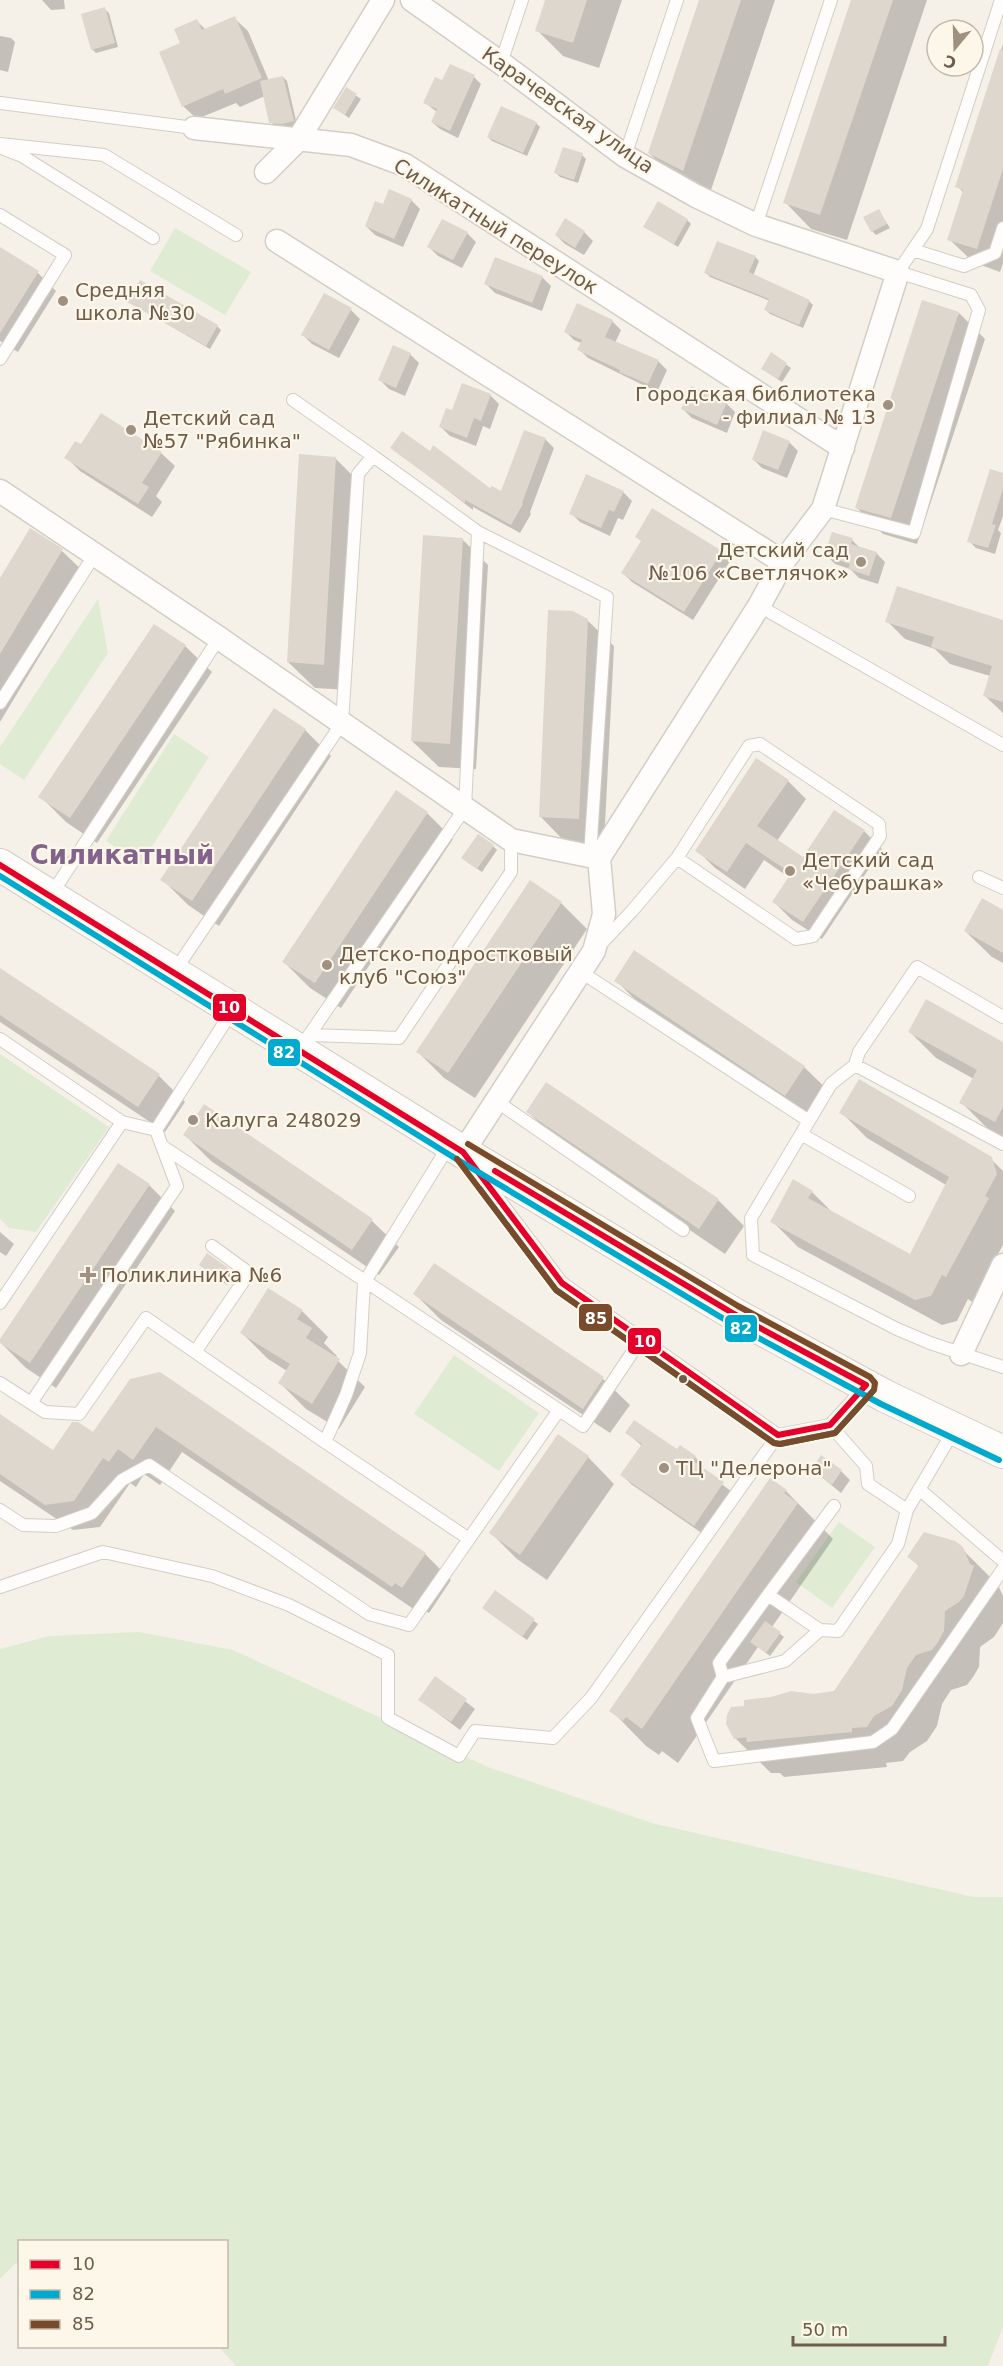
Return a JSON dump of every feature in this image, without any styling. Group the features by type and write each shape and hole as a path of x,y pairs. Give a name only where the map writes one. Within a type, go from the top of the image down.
{"street":[{"path":"266,172 298,140 383,0"},
{"name":"Карачевская улица","path":"412,0 625,156 696,196 756,225 898,272"},
{"name":"Силикатный переулок","path":"194,128 351,145 405,165 843,448"},
{"path":"277,241 783,562"},
{"path":"457,1148 496,1101 594,951 604,914 594,856 759,606 783,562 823,509 898,272"},
{"path":"0,491 219,638 511,840 594,856"},
{"path":"0,865 233,1010 304,1043 457,1148 734,1314 866,1386 955,1428 1001,1443"},
{"path":"961,1354 1003,1266"}],"lane":[{"path":"501,63 522,0"},
{"path":"625,156 677,0"},
{"path":"756,225 831,0"},
{"path":"823,509 914,533 979,310 971,295 898,272 927,230 1001,0"},
{"name":"Силикатный переулок","path":"0,103 194,128"},
{"path":"0,146 104,154 236,235"},
{"path":"0,146 22,156 153,238"},
{"path":"0,214 65,255 0,359"},
{"path":"913,250 964,266 995,253 1003,228"},
{"path":"293,400 478,532 607,597 594,856"},
{"path":"174,973 342,723 358,474 373,456"},
{"path":"304,1043 465,808 478,532"},
{"path":"0,703 95,554"},
{"path":"759,606 1003,745"},
{"path":"50,896 219,638"},
{"path":"594,951 633,911 677,858 749,746 760,744 879,824 880,836 813,936 804,938 796,939 677,858"},
{"path":"304,1043 399,1038 511,872 511,840"},
{"path":"979,877 1003,888"},
{"path":"1003,1017 917,967 860,1052 855,1065 831,1084 752,1218 753,1255 897,1329 961,1354 1003,1367"},
{"path":"581,972 809,1121"},
{"path":"156,1130 233,1010"},
{"path":"0,1039 122,1122 156,1130"},
{"path":"855,1065 1003,1144"},
{"path":"496,1101 683,1230"},
{"path":"0,1303 122,1122"},
{"path":"31,1403 177,1186 156,1130"},
{"path":"801,1134 909,1196"},
{"path":"162,1146 583,1426 642,1338"},
{"path":"325,1442 346,1395 360,1353 364,1282 457,1148 562,1283 778,1434"},
{"path":"195,1352 249,1273 212,1246"},
{"path":"0,1383 45,1412 79,1414 146,1318 469,1539"},
{"path":"0,1587 103,1552 212,1576 290,1605 388,1656 388,1718 459,1756 475,1731 553,1738 591,1698 778,1434 830,1425 866,1386"},
{"path":"0,1510 23,1525 56,1526 92,1513 122,1480 148,1465 369,1614 409,1625 559,1410"},
{"path":"830,1425 866,1466 868,1484 907,1510"},
{"path":"768,1595 820,1630 837,1631 898,1544 907,1510 955,1428"},
{"path":"920,1489 1003,1561"},
{"path":"723,1677 719,1663 834,1506"},
{"path":"820,1630 785,1660 723,1677 697,1718 714,1761 873,1742 892,1729 1003,1569"}],"green space":[{"path":"175,228 251,272 225,315 150,271"},
{"path":"98,599 108,653 24,780 0,764 0,747"},
{"path":"174,734 209,757 141,864 106,841"},
{"path":"0,1054 109,1127 36,1232 9,1228 0,1219"},
{"path":"454,1355 539,1413 499,1471 414,1414"},
{"path":"839,1522 875,1547 832,1608 796,1582"},
{"path":"139,1632 233,1650 488,1767 652,1823 973,1897 1003,1897 1003,2327 988,2366 236,2366 220,2348 228,2348 228,2240 18,2240 18,2264 16,2263 0,2279 0,1649 49,1636"}],"building":[{"path":"545,0 587,0 573,43 535,31"},
{"path":"699,0 741,0 683,171 648,153"},
{"path":"851,0 893,0 820,215 783,203"},
{"path":"105,7 115,43 91,50 81,14"},
{"path":"235,16 262,78 225,94 223,89 182,107 159,52 180,43 174,29 197,19 202,30"},
{"path":"1000,49 1003,50 1003,169 977,249 947,240 963,190 955,187"},
{"path":"450,64 475,75 450,131 431,122 437,109 423,103 435,77 442,80"},
{"path":"283,76 294,121 282,124 269,123 260,81"},
{"path":"346,87 357,94 345,115 333,108"},
{"path":"501,106 537,122 523,153 487,137"},
{"path":"563,147 583,153 574,180 554,173"},
{"path":"389,189 412,199 394,239 365,226 375,201 383,204"},
{"path":"658,201 688,219 674,244 643,227"},
{"path":"879,209 887,224 871,232 863,217"},
{"path":"565,218 585,231 575,248 555,235"},
{"path":"442,219 468,232 453,260 427,247"},
{"path":"717,241 756,256 749,272 810,300 799,325 764,310 769,299 704,273"},
{"path":"0,247 39,271 0,333"},
{"path":"495,257 543,276 532,303 484,284"},
{"path":"140,280 218,325 206,346 127,302"},
{"path":"324,293 352,308 329,350 301,335"},
{"path":"922,300 959,312 891,518 855,508"},
{"path":"577,303 613,320 605,337 659,360 648,384 577,350 582,340 564,332"},
{"path":"393,345 411,353 396,388 378,380"},
{"path":"771,352 787,363 778,379 761,369"},
{"path":"462,383 491,394 481,421 474,418 467,438 439,427 446,408 452,410"},
{"path":"691,386 727,402 717,425 681,409"},
{"path":"101,413 162,452 142,483 149,487 138,504 64,458 75,441 81,444"},
{"path":"524,430 546,438 523,504 511,525 465,500 465,503 390,448 402,431 430,451 433,445 490,488 492,486 501,491"},
{"path":"763,430 790,441 778,470 752,460"},
{"path":"299,454 336,457 324,665 287,662"},
{"path":"990,469 1003,473 1003,489 992,524 996,525 988,548 967,542"},
{"path":"586,474 624,491 614,512 609,510 601,528 569,514"},
{"path":"652,508 722,551 684,612 621,573 641,541 635,537"},
{"path":"30,528 63,549 0,654 0,578"},
{"path":"832,532 853,538 851,544 877,552 869,576 848,569 850,564 824,556"},
{"path":"423,535 463,538 450,744 411,741"},
{"path":"897,586 1003,620 1003,702 983,696 992,666 931,647 934,637 885,622"},
{"path":"548,610 573,611 588,619 579,819 539,817"},
{"path":"154,624 186,645 70,818 38,797"},
{"path":"274,708 306,729 192,901 160,880"},
{"path":"756,758 789,780 757,826 803,857 834,810 865,830 803,922 772,902 791,873 746,843 727,872 695,851"},
{"path":"396,790 428,812 315,983 282,962"},
{"path":"478,834 494,845 477,869 461,858"},
{"path":"530,880 562,902 448,1073 416,1052"},
{"path":"982,898 1003,910 1003,953 964,931"},
{"path":"634,950 805,1066 785,1096 614,981"},
{"path":"0,968 160,1074 138,1107 0,1015"},
{"path":"926,999 1003,1042 1003,1107 995,1122 959,1103 977,1070 908,1032"},
{"path":"859,1079 992,1157 997,1174 985,1196 989,1198 946,1277 942,1275 931,1296 915,1300 770,1222 793,1179 813,1191 808,1198 910,1254 949,1177 839,1113"},
{"path":"546,1082 719,1199 699,1229 526,1112"},
{"path":"204,1104 373,1219 352,1250 183,1135"},
{"path":"118,1163 150,1184 30,1363 0,1343 0,1339"},
{"path":"207,1253 231,1270 222,1282 199,1265"},
{"path":"434,1263 604,1377 583,1409 413,1294"},
{"path":"268,1288 303,1310 297,1319 312,1328 306,1338 340,1359 312,1404 278,1383 290,1364 240,1333"},
{"path":"160,1372 426,1553 402,1588 395,1583 392,1587 156,1427 133,1460 118,1449 109,1462 103,1458 74,1501 45,1505 0,1474 0,1414 53,1450 72,1422 78,1422 93,1432 130,1379"},
{"name":"ТЦ \"Делерона\"","path":"634,1420 677,1449 680,1445 696,1456 693,1461 724,1482 694,1526 620,1475 642,1444 625,1433"},
{"path":"558,1434 589,1456 520,1555 489,1533"},
{"path":"821,1455 842,1470 832,1485 811,1470"},
{"path":"770,1478 787,1490 784,1493 798,1503 642,1729 626,1717 623,1721 609,1711"},
{"path":"924,1532 955,1541 963,1547 970,1564 974,1566 964,1596 945,1611 944,1631 938,1642 932,1650 916,1655 907,1668 902,1690 892,1706 874,1716 867,1727 852,1728 852,1732 747,1742 746,1737 734,1739 726,1724 727,1715 731,1707 744,1706 744,1700 771,1697 791,1691 813,1694 834,1691 919,1565 907,1557"},
{"path":"495,1590 535,1619 522,1637 482,1608"},
{"path":"765,1621 781,1632 766,1653 750,1642"},
{"path":"435,1676 467,1699 451,1722 418,1700"}],"transit line":[{"name":"10","path":"0,865 463,1152 562,1283 778,1435 830,1425 866,1385"},
{"name":"82","path":"0,876 458,1160 729,1322 881,1404 999,1460"},
{"name":"85","path":"457,1159 556,1290 774,1443 780,1444 835,1433 874,1390 875,1383 870,1377 738,1306 468,1144"},
{"name":"10","path":"495,1171 734,1314 866,1385"},
{"name":"82","path":"480,1189 556,1290 774,1443 780,1444 835,1433 873,1391"}],"place":[{"name":"Средняя школа №30","path":"63,301"},
{"name":"Городская библиотека - филиал № 13","path":"888,405"},
{"name":"Детский сад №57 \"Рябинка\"","path":"131,430"},
{"name":"Детский сад №106 «Светлячок»","path":"861,562"},
{"name":"Детский сад «Чебурашка»","path":"790,871"},
{"name":"Детско-подростковый клуб \"Союз\"","path":"327,965"},
{"name":"Калуга 248029","path":"193,1120"},
{"name":"Поликлиника №6","path":"88,1275"},
{"name":"ТЦ \"Делерона\"","path":"664,1468"}],"district":[{"name":"Силикатный","path":"122,855"}]}
